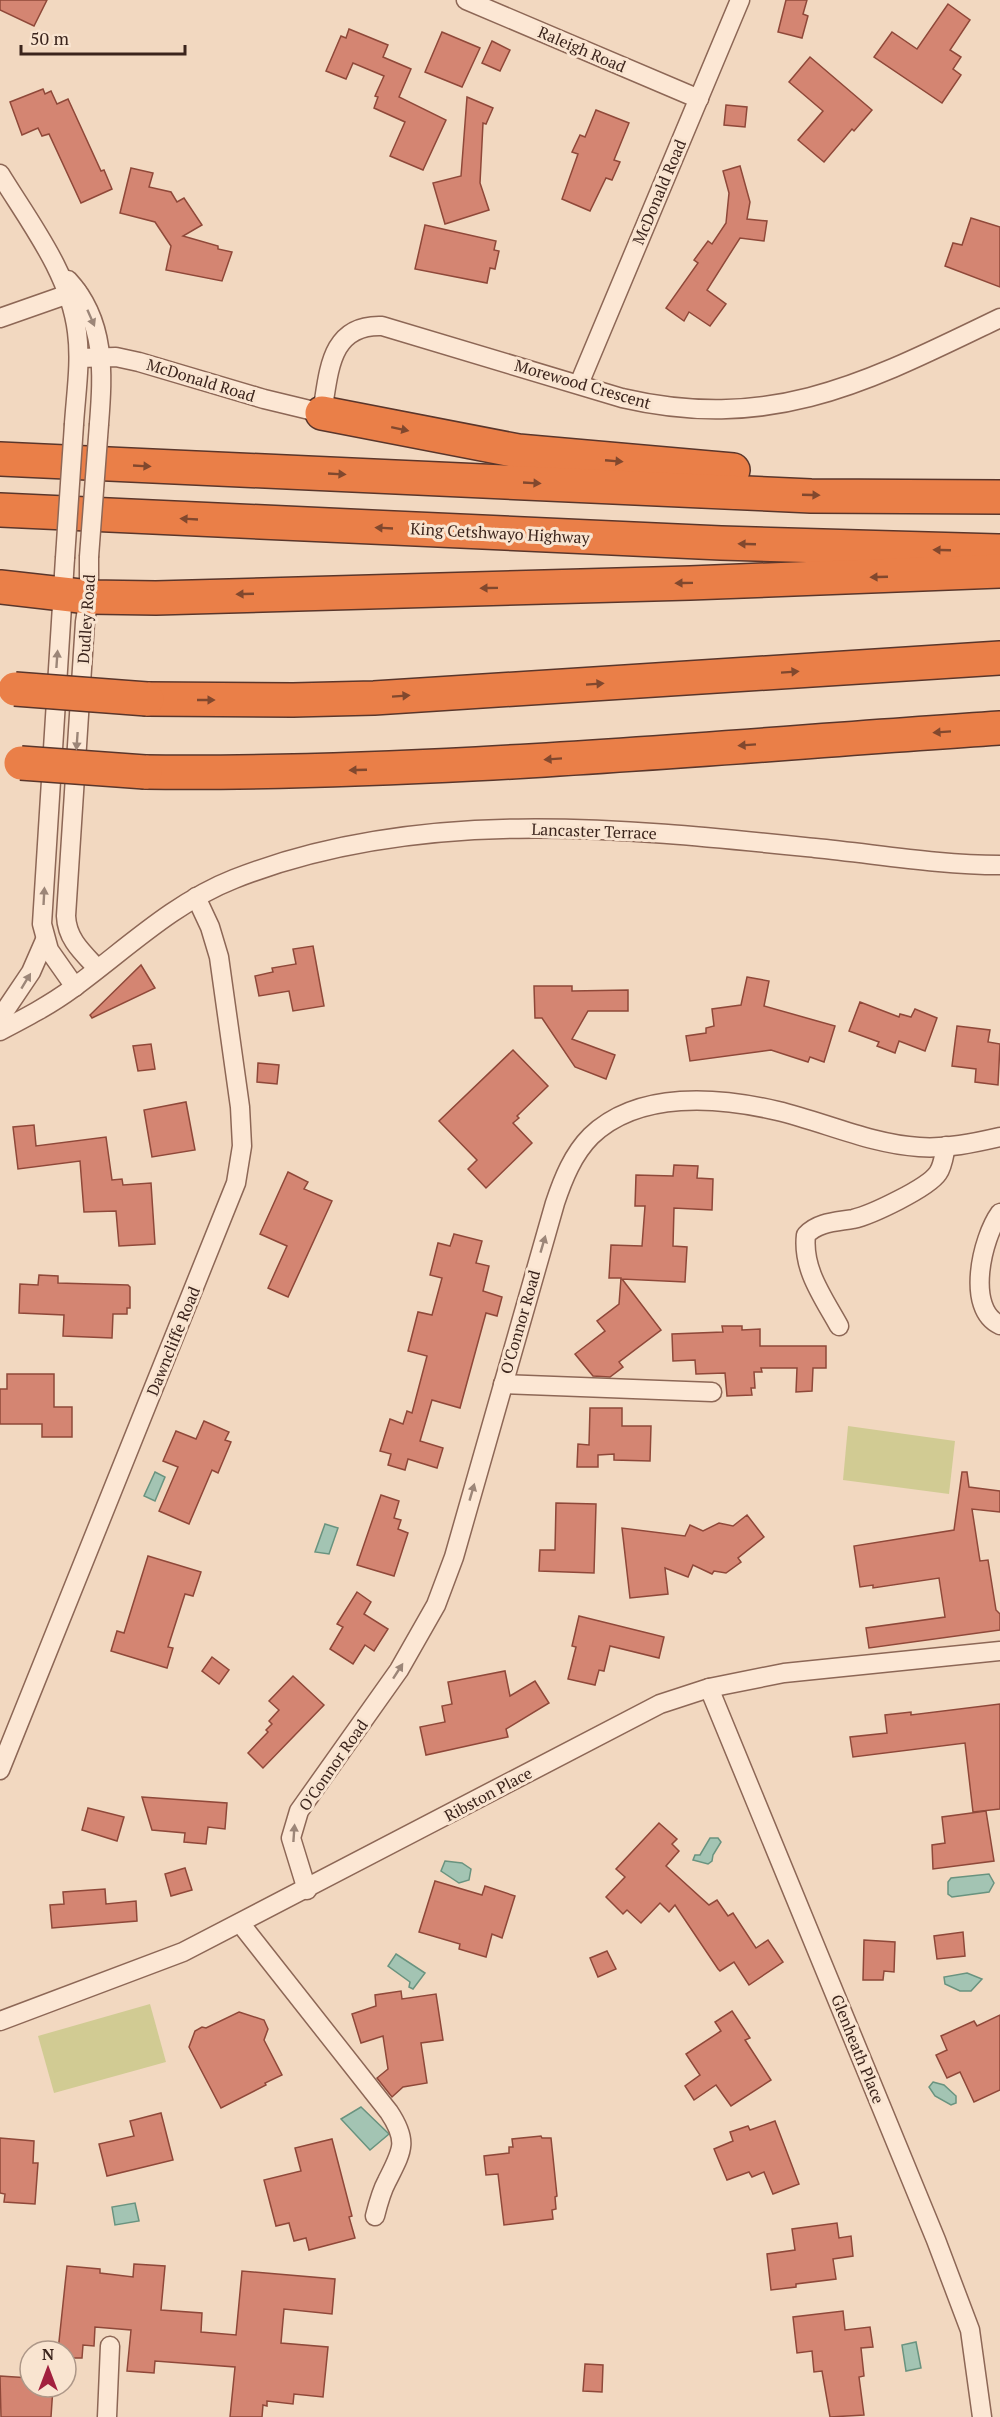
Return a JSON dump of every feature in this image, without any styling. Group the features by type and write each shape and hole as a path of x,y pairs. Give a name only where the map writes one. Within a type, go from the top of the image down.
{"highway":[{"path":"322,413 478,445 567,457 729,470 1000,480"},
{"path":"0,459 811,496 1000,497"},
{"name":"King Cetshwayo Highway","path":"0,510 710,543 1000,551"},
{"path":"0,587 76,595 156,598 690,583 1000,571"},
{"path":"7,688 147,699 374,698 1000,658"},
{"path":"10,762 146,772 356,771 1000,728"}],"street":[{"name":"Raleigh Road","path":"466,0 699,99"},
{"name":"McDonald Road","path":"579,384 740,0"},
{"name":"Dudley Road","path":"0,174 72,293 94,323 101,357 99,424 89,557 76,595 42,924 45,940 54,959 75,987"},
{"name":"Dudley Road","path":"72,293 79,358 65,558 85,622 66,928 72,941 97,968"},
{"path":"0,318 72,293"},
{"name":"Morewood Crescent","path":"322,413 331,363 337,348 343,339 355,330 370,325 398,329 622,398 653,405 683,409 746,409 782,405 853,386 895,369 1000,318"},
{"name":"McDonald Road","path":"79,358 116,357 164,368 264,399 322,413"},
{"name":"Lancaster Terrace","path":"0,1031 44,1008 75,987 97,968 196,897 232,880 293,858 344,845 440,833 512,828 678,834 950,862 1000,865"},
{"name":"Dawncliffe Road","path":"0,1770 236,1183 242,1146 240,1107 227,1014 217,948 196,897"},
{"name":"Dudley Road","path":"0,1018 31,972 45,940"},
{"name":"O'Connor Road","path":"307,1890 291,1838 299,1811 399,1670 436,1605 454,1557 565,1172 591,1136 625,1113 667,1102 703,1100 738,1103 778,1111 889,1143 919,1147 946,1146 1000,1137"},
{"path":"839,1326 805,1258 806,1235 823,1224 857,1218 924,1187 940,1171 946,1146"},
{"path":"1000,1213 981,1265 980,1287 986,1313 992,1322 1000,1326"},
{"path":"503,1384 712,1392"},
{"name":"Ribston Place","path":"0,2021 183,1952 307,1890 660,1704 709,1689 784,1673 1000,1651"},
{"name":"Glenheath Place","path":"709,1689 970,2330 982,2417"},
{"path":"240,1923 400,2129 402,2151 400,2158 384,2188 375,2216"},
{"path":"107,2417 110,2346"}],"shaded area":[{"path":"848,1426 955,1441 949,1494 843,1480"},
{"path":"155,1472 165,1477 155,1501 144,1496"},
{"path":"325,1524 338,1528 329,1554 315,1552"},
{"path":"710,1838 718,1838 721,1842 712,1861 708,1864 693,1860 695,1855 700,1855"},
{"path":"445,1861 462,1863 471,1869 469,1880 459,1883 441,1871"},
{"path":"989,1874 994,1883 989,1892 952,1897 948,1894 948,1882 951,1878"},
{"path":"396,1954 425,1973 413,1989 409,1987 410,1982 388,1966"},
{"path":"967,1973 982,1979 971,1991 960,1991 945,1984 944,1977"},
{"path":"150,2004 166,2062 54,2093 38,2036"},
{"path":"933,2082 944,2085 956,2096 956,2103 951,2105 935,2096 929,2087"},
{"path":"361,2107 389,2134 370,2150 341,2119"},
{"path":"135,2203 139,2221 115,2225 112,2207"},
{"path":"916,2342 921,2368 906,2371 902,2345"}],"building":[{"path":"0,0 47,0 34,26 0,10"},
{"path":"786,0 807,0 803,14 808,16 802,38 778,32"},
{"path":"948,4 970,20 950,50 961,57 953,69 961,75 942,103 874,57 892,32 917,49"},
{"path":"349,29 388,45 383,57 411,69 399,97 446,120 423,170 390,156 405,122 374,108 378,97 375,96 384,76 353,63 346,79 326,71 341,36 346,38"},
{"path":"442,32 480,48 462,87 425,72"},
{"path":"492,41 510,50 500,71 482,63"},
{"path":"810,57 872,110 854,131 852,129 824,162 798,140 823,111 789,82"},
{"path":"43,89 45,94 51,91 57,104 68,99 101,171 104,170 112,189 81,203 49,134 42,136 38,128 22,135 10,102"},
{"path":"467,97 493,108 486,124 483,123 480,183 489,210 445,224 433,183 461,176"},
{"path":"726,105 747,107 745,127 724,125"},
{"path":"596,110 629,123 614,160 620,162 612,180 606,178 590,211 562,199 578,154 572,152 580,135 585,137"},
{"path":"740,166 750,202 747,219 767,221 764,241 740,238 707,290 726,304 710,326 689,312 684,321 666,308 698,263 694,260 708,241 712,244 726,223 729,193 723,171"},
{"path":"131,168 153,173 149,187 171,192 177,202 184,198 202,225 183,236 232,252 222,281 166,270 171,246 155,222 120,213"},
{"path":"971,218 1000,227 1000,287 945,266 953,243 962,245"},
{"path":"425,225 496,241 494,250 499,251 495,269 490,268 487,283 415,269"},
{"path":"313,946 324,1006 293,1011 289,991 259,996 255,976 273,972 272,968 296,964 293,949"},
{"path":"141,965 155,988 92,1018 90,1015"},
{"path":"747,977 769,981 764,1006 835,1026 824,1062 810,1057 808,1062 771,1050 690,1061 686,1036 706,1033 706,1028 714,1026 712,1009 741,1005"},
{"path":"534,986 572,986 572,991 628,990 628,1011 588,1011 572,1039 615,1055 606,1079 575,1067 542,1018 535,1018"},
{"path":"860,1002 899,1017 900,1014 911,1017 915,1009 937,1018 925,1051 899,1041 895,1053 877,1046 879,1042 849,1031"},
{"path":"957,1026 990,1030 988,1042 1000,1044 998,1085 975,1082 976,1069 952,1066"},
{"path":"151,1044 155,1069 138,1071 133,1046"},
{"path":"513,1050 548,1086 517,1116 519,1118 513,1123 532,1143 486,1188 468,1169 477,1160 439,1121"},
{"path":"258,1063 279,1065 277,1084 257,1082"},
{"path":"186,1102 195,1150 152,1157 144,1110"},
{"path":"34,1125 36,1146 106,1137 112,1180 122,1179 123,1185 151,1183 155,1244 119,1246 116,1211 84,1212 80,1161 18,1169 13,1127"},
{"path":"674,1165 698,1166 697,1178 713,1179 712,1210 674,1208 673,1246 687,1247 685,1282 622,1279 661,1330 619,1362 623,1367 610,1377 593,1376 575,1354 605,1331 597,1321 619,1304 621,1278 609,1278 611,1245 642,1246 645,1206 635,1206 636,1175 673,1176"},
{"path":"288,1172 308,1182 304,1189 332,1201 288,1297 268,1288 287,1246 260,1234"},
{"path":"454,1234 482,1241 476,1263 489,1266 483,1291 502,1297 497,1316 486,1313 460,1408 432,1400 420,1441 443,1448 437,1468 408,1459 405,1470 388,1465 391,1454 380,1451 390,1419 403,1424 407,1411 412,1413 427,1356 408,1351 418,1312 432,1315 442,1278 430,1275 438,1243 450,1246"},
{"path":"39,1275 58,1276 58,1283 128,1285 130,1287 130,1308 127,1308 127,1314 113,1314 112,1338 63,1336 64,1315 19,1313 20,1284 38,1285"},
{"path":"722,1326 742,1326 742,1330 760,1329 760,1346 826,1346 826,1368 813,1368 812,1391 796,1392 797,1368 761,1368 762,1372 754,1372 755,1388 751,1388 752,1395 727,1396 725,1373 696,1374 695,1360 673,1361 672,1334 723,1332"},
{"path":"7,1374 54,1374 54,1407 72,1407 72,1437 42,1437 42,1424 0,1424 0,1389 7,1389"},
{"path":"590,1408 622,1408 622,1426 651,1426 650,1461 614,1460 614,1454 598,1455 598,1467 577,1467 578,1444 589,1445"},
{"path":"204,1421 229,1432 225,1440 231,1442 218,1473 212,1470 189,1524 159,1511 178,1467 163,1461 176,1431 196,1439"},
{"path":"962,1472 967,1472 969,1487 1000,1491 1000,1512 972,1509 980,1561 988,1560 996,1610 1000,1614 1000,1630 869,1648 866,1628 945,1617 939,1578 873,1588 873,1585 860,1587 854,1546 954,1530"},
{"path":"381,1495 399,1501 394,1518 401,1520 398,1529 408,1533 394,1576 357,1565"},
{"path":"556,1503 596,1504 594,1573 539,1571 540,1550 555,1550"},
{"path":"747,1515 764,1537 738,1558 741,1562 726,1573 714,1571 712,1574 693,1565 688,1577 665,1568 668,1594 630,1598 622,1528 685,1536 690,1525 703,1531 719,1523 733,1526"},
{"path":"148,1556 201,1572 193,1596 185,1594 168,1647 173,1648 167,1668 111,1651 117,1631 124,1633"},
{"path":"357,1592 371,1602 364,1614 388,1629 374,1651 365,1645 353,1664 330,1649 343,1627 337,1624"},
{"path":"579,1616 664,1637 659,1658 610,1646 604,1671 599,1670 595,1685 568,1679 576,1647 572,1646"},
{"path":"212,1657 229,1670 219,1684 202,1671"},
{"path":"505,1671 510,1696 535,1681 549,1703 506,1729 508,1737 426,1755 420,1727 445,1722 442,1706 452,1704 448,1682"},
{"path":"293,1676 324,1705 263,1768 248,1753 268,1732 266,1730 272,1724 269,1721 279,1710 269,1701"},
{"path":"1000,1704 1000,1809 973,1812 965,1743 853,1757 850,1737 887,1733 885,1715 911,1712 911,1715"},
{"path":"142,1797 227,1803 225,1829 208,1827 206,1844 184,1842 185,1833 152,1830"},
{"path":"88,1808 124,1817 117,1841 82,1830"},
{"path":"986,1811 994,1861 933,1869 932,1845 945,1843 942,1817"},
{"path":"659,1823 677,1839 672,1844 679,1851 666,1866 709,1905 717,1900 728,1916 733,1913 756,1948 768,1940 783,1962 749,1985 734,1962 720,1971 718,1969 675,1905 669,1912 660,1903 641,1923 627,1910 623,1914 606,1897 625,1877 616,1869"},
{"path":"185,1868 192,1890 171,1896 165,1874"},
{"path":"435,1881 482,1895 485,1886 515,1896 502,1938 492,1934 486,1957 459,1949 460,1944 419,1932"},
{"path":"105,1889 106,1904 136,1901 137,1921 52,1928 50,1905 64,1904 63,1892"},
{"path":"963,1932 965,1956 937,1959 934,1936"},
{"path":"864,1940 895,1942 894,1972 884,1971 883,1980 863,1980"},
{"path":"607,1951 616,1969 598,1977 590,1958"},
{"path":"401,1991 402,1999 436,1994 443,2040 421,2043 427,2083 403,2087 392,2097 377,2078 388,2069 383,2036 361,2043 352,2014 376,2006 375,1995"},
{"path":"732,2011 750,2038 745,2040 771,2080 731,2106 716,2085 694,2100 685,2086 700,2075 686,2054 721,2031 715,2022"},
{"path":"239,2012 264,2020 268,2029 264,2040 282,2075 221,2108 189,2047 195,2031"},
{"path":"1000,2015 1000,2090 974,2102 960,2072 947,2078 936,2055 947,2050 941,2036 974,2021 977,2026"},
{"path":"161,2113 173,2160 107,2176 99,2144 134,2136 130,2121"},
{"path":"775,2121 799,2184 773,2194 764,2172 752,2177 749,2172 727,2180 714,2149 733,2141 730,2132 748,2126 750,2130"},
{"path":"541,2136 551,2138 557,2196 555,2197 556,2209 552,2210 553,2219 504,2225 498,2174 486,2175 484,2156 509,2153 509,2147 513,2147 512,2139"},
{"path":"0,2138 34,2141 33,2163 38,2163 35,2204 4,2202 5,2194 0,2193"},
{"path":"332,2139 352,2216 349,2217 355,2238 309,2250 306,2238 294,2241 289,2223 276,2226 264,2180 301,2171 295,2148"},
{"path":"837,2223 839,2238 851,2236 853,2256 833,2259 836,2279 771,2290 767,2254 795,2250 792,2229"},
{"path":"134,2264 165,2266 161,2310 202,2313 201,2332 236,2335 242,2271 335,2279 332,2314 284,2309 281,2343 328,2347 323,2397 294,2394 293,2404 267,2401 267,2406 263,2405 262,2417 230,2417 235,2367 155,2361 154,2373 127,2371 131,2330 95,2327 94,2346 83,2345 82,2358 78,2358 78,2339 59,2339 67,2266 100,2269 100,2273 133,2277"},
{"path":"843,2311 845,2330 870,2327 873,2347 861,2348 864,2376 859,2377 864,2415 830,2417 822,2371 814,2372 812,2351 797,2353 793,2317"},
{"path":"585,2364 603,2365 602,2392 583,2391"},
{"path":"0,2376 18,2377 18,2399 52,2399 51,2417 1,2417"}]}
